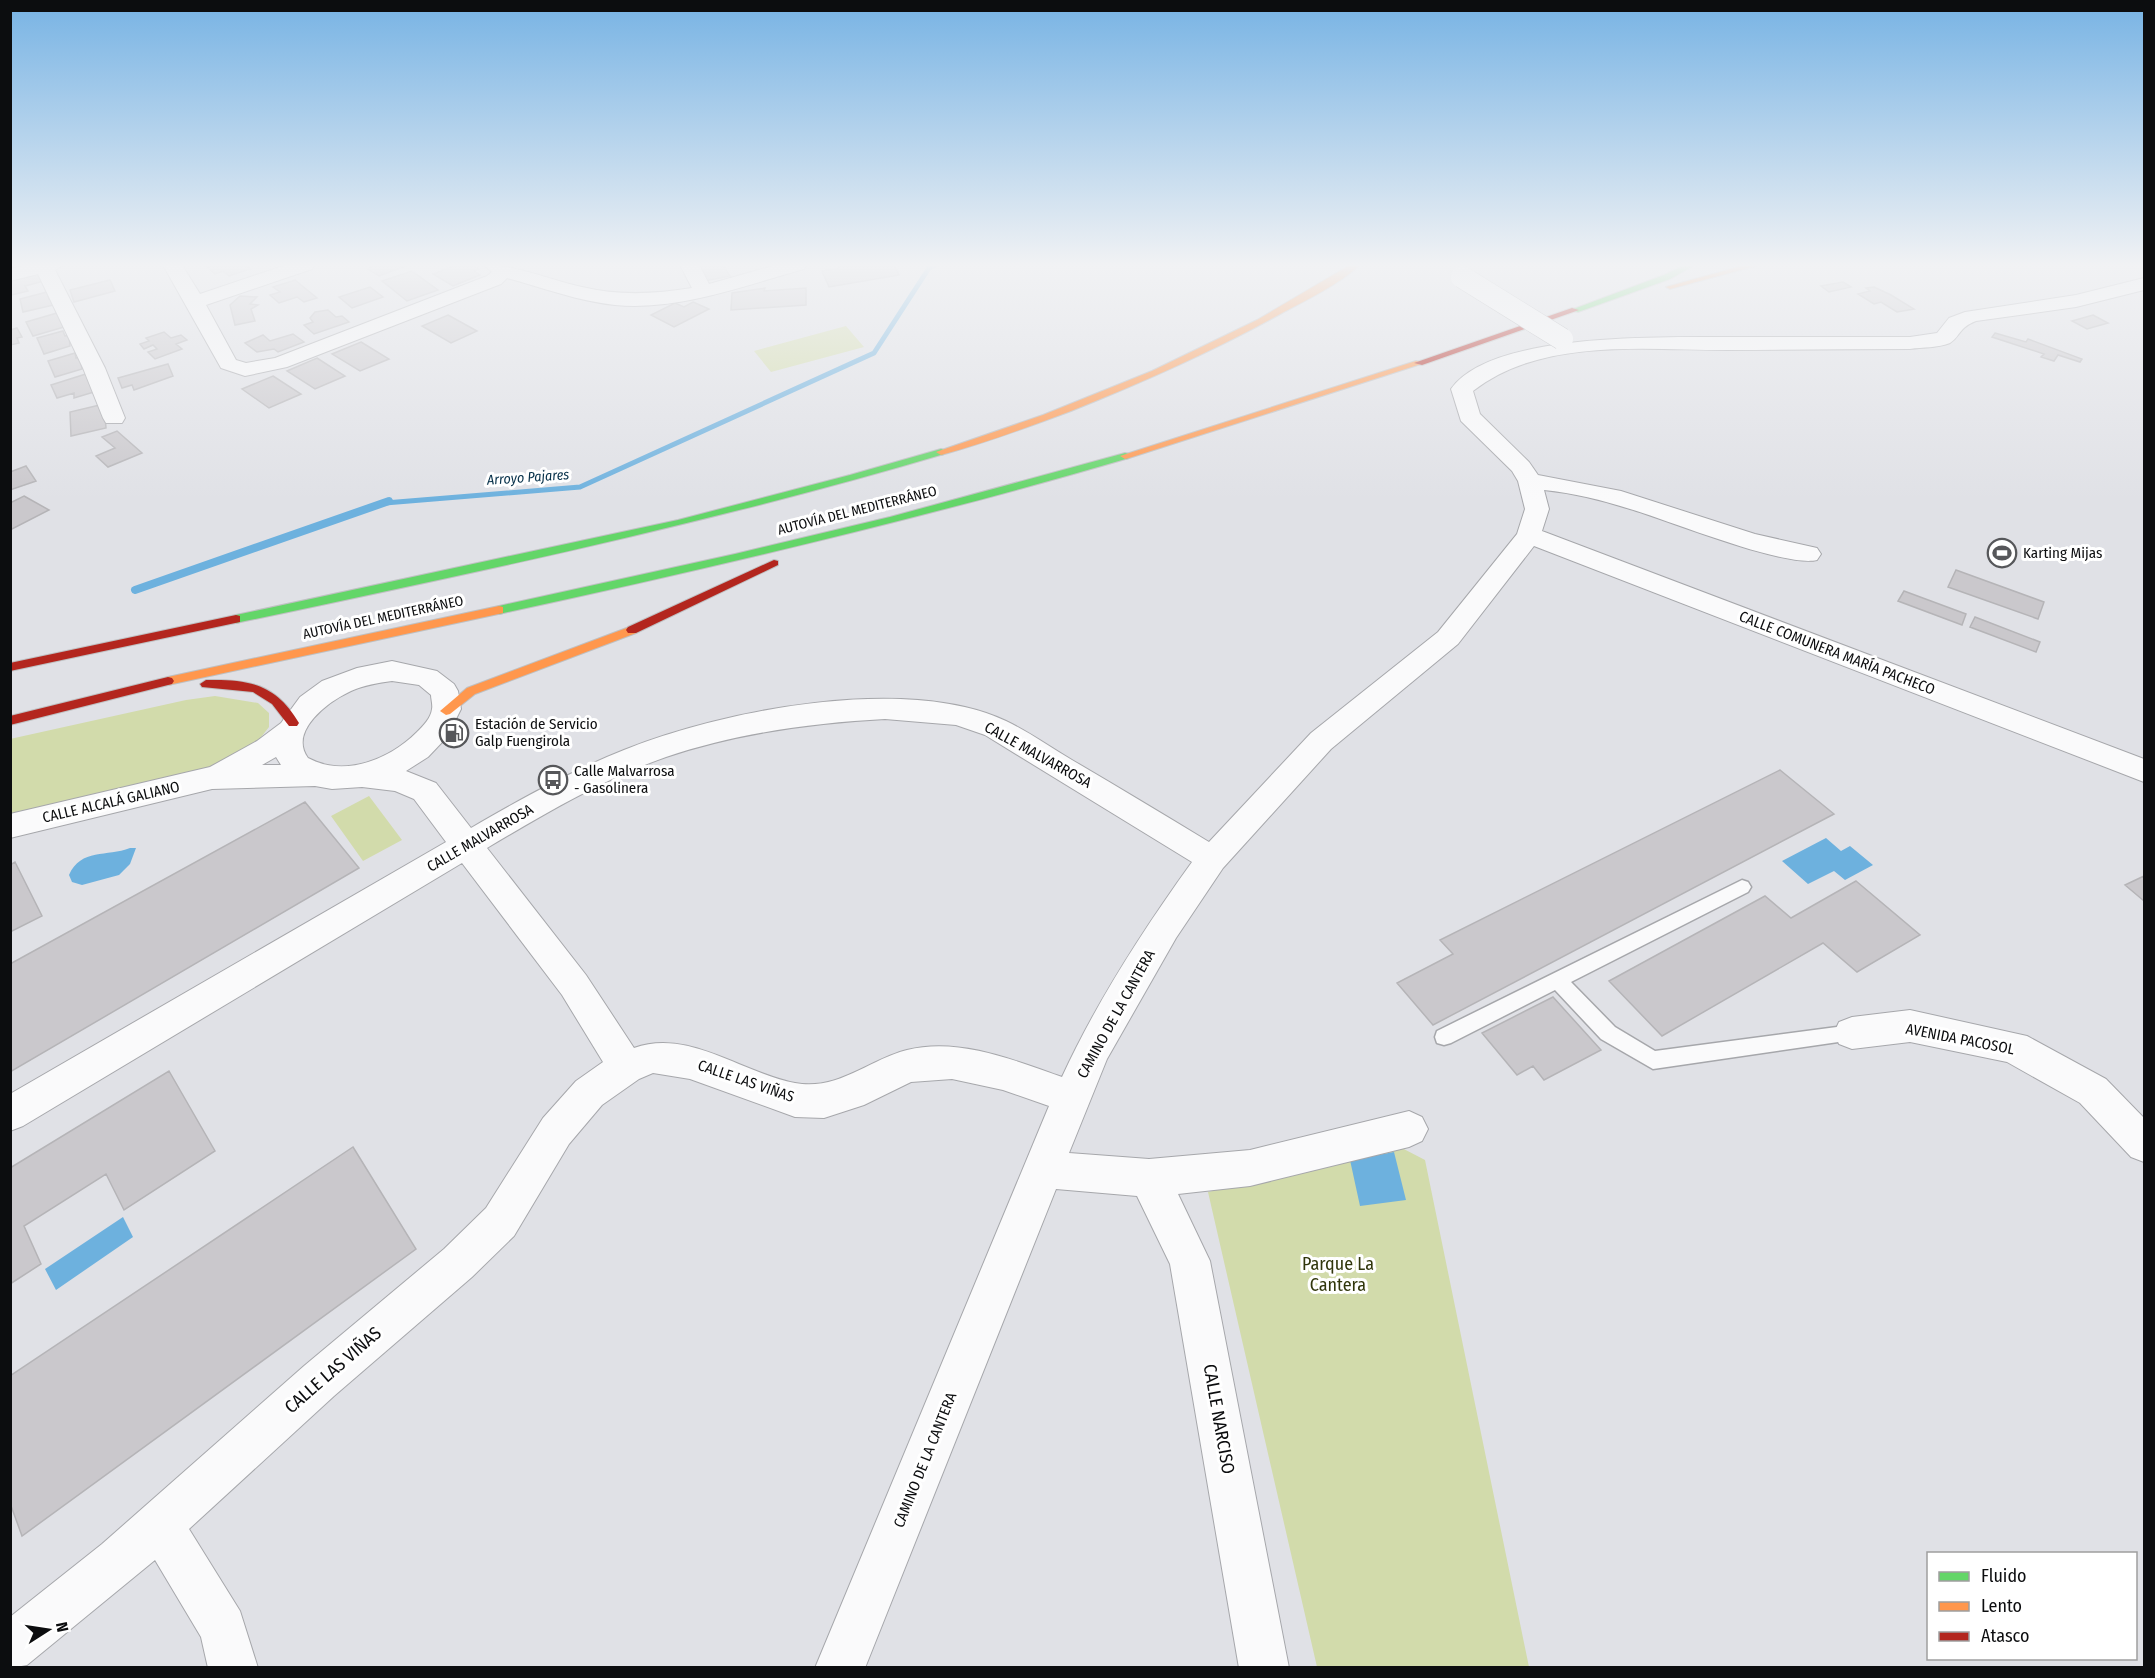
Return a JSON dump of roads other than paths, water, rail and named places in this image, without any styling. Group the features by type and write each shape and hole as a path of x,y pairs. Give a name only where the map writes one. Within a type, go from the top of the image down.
{"highway":[{"name":"AUTOVÍA DEL MEDITERRÁNEO","path":"10,667 629,536 786,499 962,447 1090,399 1215,343"},
{"path":"28,718 165,682 573,594 904,517 1074,472 1231,424 1475,343"},
{"path":"1190,420 1330,376"},
{"path":"447,711 471,691 619,636 777,561 863,536 904,517"},
{"path":"10,722 201,684 237,683 266,691 285,706 291,727"}],"street":[{"path":"83,343 114,418"},
{"path":"217,343 228,364 245,370 280,363 330,343"},
{"path":"1530,535 1537,509 1530,481 1521,467 1469,416 1462,389 1477,375 1566,343"},
{"path":"1579,343 1877,343"},
{"path":"1530,481 1569,484 1603,491 1749,540 1808,554"},
{"name":"CALLE COMUNERA MARÍA PACHECO","path":"1530,535 2145,771"},
{"name":"CAMINO DE LA CANTERA","path":"840,1668 1044,1169 1071,1096 1093,1049 1164,928 1212,859 1321,741 1448,638 1530,535"},
{"path":"358,776 398,764 429,742 447,711 444,693 434,681 417,673 392,671 354,678 325,692 301,712 291,727 287,745 290,757 299,767 313,775 398,780 425,791 574,985 626,1067"},
{"name":"CALLE MALVARROSA","path":"10,1114 466,846 589,777 655,749 724,730 809,715 926,711 957,716 995,728 1212,859"},
{"name":"CALLE ALCALÁ GALIANO","path":"212,778 246,762 291,727"},
{"path":"425,791 424,766 429,742"},
{"name":"CALLE ALCALÁ GALIANO","path":"10,826 212,778 313,775"},
{"name":"AVENIDA PACOSOL","path":"1852,1033 1910,1026 2014,1047 2093,1091 2145,1144"},
{"name":"CALLE LAS VIÑAS","path":"10,1648 119,1560 319,1381 458,1263 500,1222 556,1131 589,1093 626,1067 653,1057 690,1063 795,1100 824,1101 851,1093 908,1066 952,1063 1004,1073 1071,1096"},
{"path":"1044,1169 1149,1178 1250,1168 1408,1129"},
{"name":"CALLE NARCISO","path":"1149,1178 1190,1261 1264,1668"},
{"path":"160,1524 223,1628 233,1668"}],"lane":[{"path":"1444,1037 1742,887"},
{"path":"1558,981 1608,1033 1653,1060 1852,1033"}],"water":[{"path":"1826,838 1841,851 1850,846 1873,865 1845,880 1834,871 1808,884 1782,861"},
{"path":"136,848 130,864 119,875 82,885 72,882 69,875 80,861 95,855"},
{"path":"1394,1152 1406,1200 1360,1206 1350,1160"},
{"path":"123,1217 133,1237 56,1290 45,1269"}],"waterway":[{"name":"Arroyo Pajares","path":"385,503 580,487 874,353 880,343"},
{"name":"Arroyo Pajares","path":"135,590 389,501"}],"place":[{"name":"Karting Mijas","path":"2002,553"},
{"name":"Estación de Servicio Galp Fuengirola","path":"454,733"},
{"name":"Calle Malvarrosa - Gasolinera","path":"553,780"}],"park label":[{"name":"Parque La Cantera","path":"1338,1274"}]}
